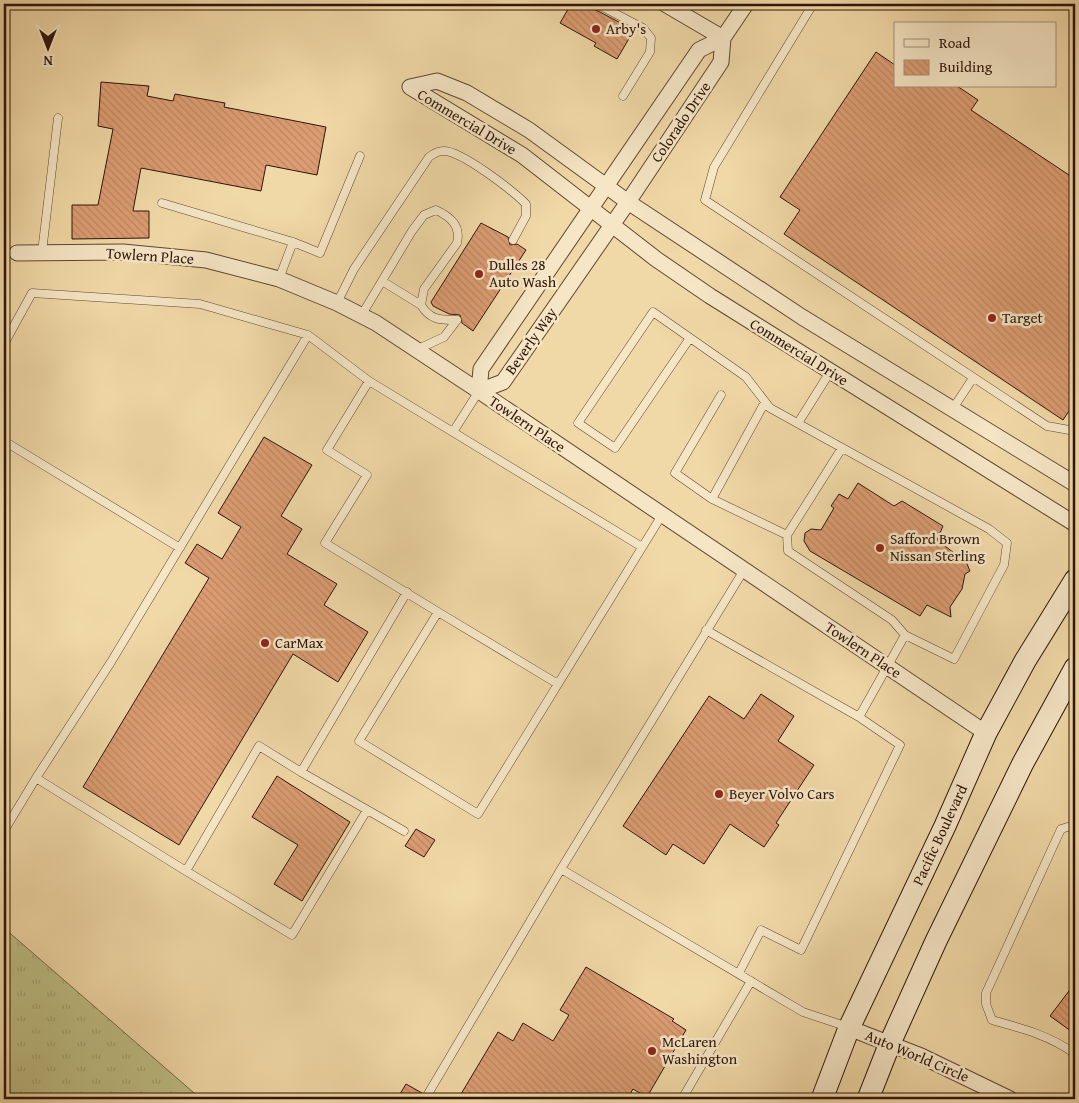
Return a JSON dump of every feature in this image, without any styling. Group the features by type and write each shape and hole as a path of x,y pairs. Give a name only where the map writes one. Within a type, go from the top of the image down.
{"main road":[{"name":"Pacific Boulevard","path":"822,1099 849,1028 945,826 986,733 1025,662 1075,580"},
{"path":"868,1099 890,1043 936,941 1023,763 1075,668"}],"street":[{"path":"665,4 723,38"},
{"name":"Colorado Drive","path":"606,186 699,50 723,38 746,4"},
{"name":"Colorado Drive","path":"628,202 722,62 723,38"},
{"name":"Commercial Drive","path":"1075,484 802,317 628,202 529,130 467,93 437,81 410,88 522,155 612,225 710,296 1075,524"},
{"name":"Beverly Way","path":"606,186 481,369 479,391 503,382 628,202"},
{"name":"Towlern Place","path":"17,253 162,254 206,260 279,279 337,302 479,391 986,733"},
{"name":"Auto World Circle","path":"849,1028 890,1043 975,1081 1010,1099"}],"lane":[{"path":"597,4 643,28 651,38 650,52 623,96"},
{"path":"813,4 714,167 705,200 1047,426 1075,431"},
{"path":"42,252 58,118"},
{"path":"337,302 354,269 428,157 435,152 453,152 462,157 526,204 526,216 512,240"},
{"path":"162,203 293,242 320,253 360,156"},
{"path":"361,316 412,231 424,215 436,210 447,215 456,224 459,234 456,243 424,289 421,304"},
{"path":"279,279 293,242"},
{"path":"382,281 421,304 426,315 438,320 457,320 444,337 416,350"},
{"path":"4,344 32,293 200,304 308,334 369,381 642,547"},
{"path":"690,338 615,448 578,423 653,312 746,377 770,408 989,528 1007,543 1004,565 954,660 905,635 892,620 788,551 787,535 842,448"},
{"path":"4,831 111,662 308,334"},
{"path":"798,423 830,372"},
{"path":"952,410 973,378"},
{"path":"369,381 327,450 367,475 325,543 558,684"},
{"path":"453,432 479,391"},
{"path":"721,395 675,473 712,499 787,535"},
{"path":"712,499 765,402"},
{"path":"4,441 180,548"},
{"path":"438,612 358,741 478,814 662,515"},
{"path":"425,1099 561,869 744,570"},
{"path":"301,772 407,592"},
{"path":"706,630 859,717 900,745 801,950 761,930 738,973"},
{"path":"859,717 905,635"},
{"path":"186,871 259,746 404,831"},
{"path":"36,778 292,935 367,810"},
{"path":"1075,827 1071,826 1061,829 986,993 986,1004 992,1020 1024,1029 1064,1046 1075,1054"},
{"path":"561,869 803,1012 849,1028"},
{"path":"682,1099 751,980"}],"green space":[{"path":"4,928 201,1099 9,1099 4,1096"}],"building":[{"path":"571,4 591,4 594,9 634,30 617,59 594,46 596,43 560,23"},
{"name":"Target","path":"876,52 894,64 894,88 960,88 978,100 971,110 1075,179 1075,402 1063,420 784,234 800,210 780,197"},
{"path":"101,82 149,86 147,96 173,101 175,94 225,103 224,107 326,127 317,175 266,165 261,191 141,168 133,211 149,211 149,238 72,239 72,205 98,205 113,129 98,126"},
{"name":"Dulles 28 Auto Wash","path":"481,223 508,237 510,245 517,244 526,250 473,331 462,323 460,315 449,314 433,306 431,302"},
{"name":"CarMax","path":"264,437 312,465 281,516 302,529 287,554 337,584 324,605 368,632 338,682 293,654 179,845 83,787 209,578 185,563 197,544 222,559 241,527 218,513"},
{"name":"Safford Brown Nissan Sterling","path":"858,483 894,506 902,501 943,526 937,540 962,559 964,557 970,571 965,574 962,589 950,607 951,617 927,605 920,616 810,551 804,541 805,533 811,529 821,530 834,508 831,506 839,494 848,499"},
{"name":"Beyer Volvo Cars","path":"761,694 794,716 778,741 814,765 776,823 779,825 764,847 730,824 704,864 673,844 666,855 623,826 709,696 744,719"},
{"path":"277,776 350,822 302,901 274,884 298,845 252,817"},
{"path":"416,829 435,840 424,857 405,846"},
{"path":"586,967 674,1019 672,1021 686,1030 647,1097 633,1089 627,1099 470,1099 461,1094 498,1032 513,1041 523,1023 553,1041 569,1015 560,1010"},
{"path":"1075,983 1075,1034 1050,1016"},
{"path":"406,1084 422,1093 419,1099 397,1099"}],"place":[{"name":"Arby's","path":"596,29"},
{"name":"Dulles 28 Auto Wash","path":"479,274"},
{"name":"Target","path":"992,318"},
{"name":"Safford Brown Nissan Sterling","path":"880,548"},
{"name":"CarMax","path":"265,643"},
{"name":"Beyer Volvo Cars","path":"719,794"},
{"name":"McLaren Washington","path":"652,1051"}]}
